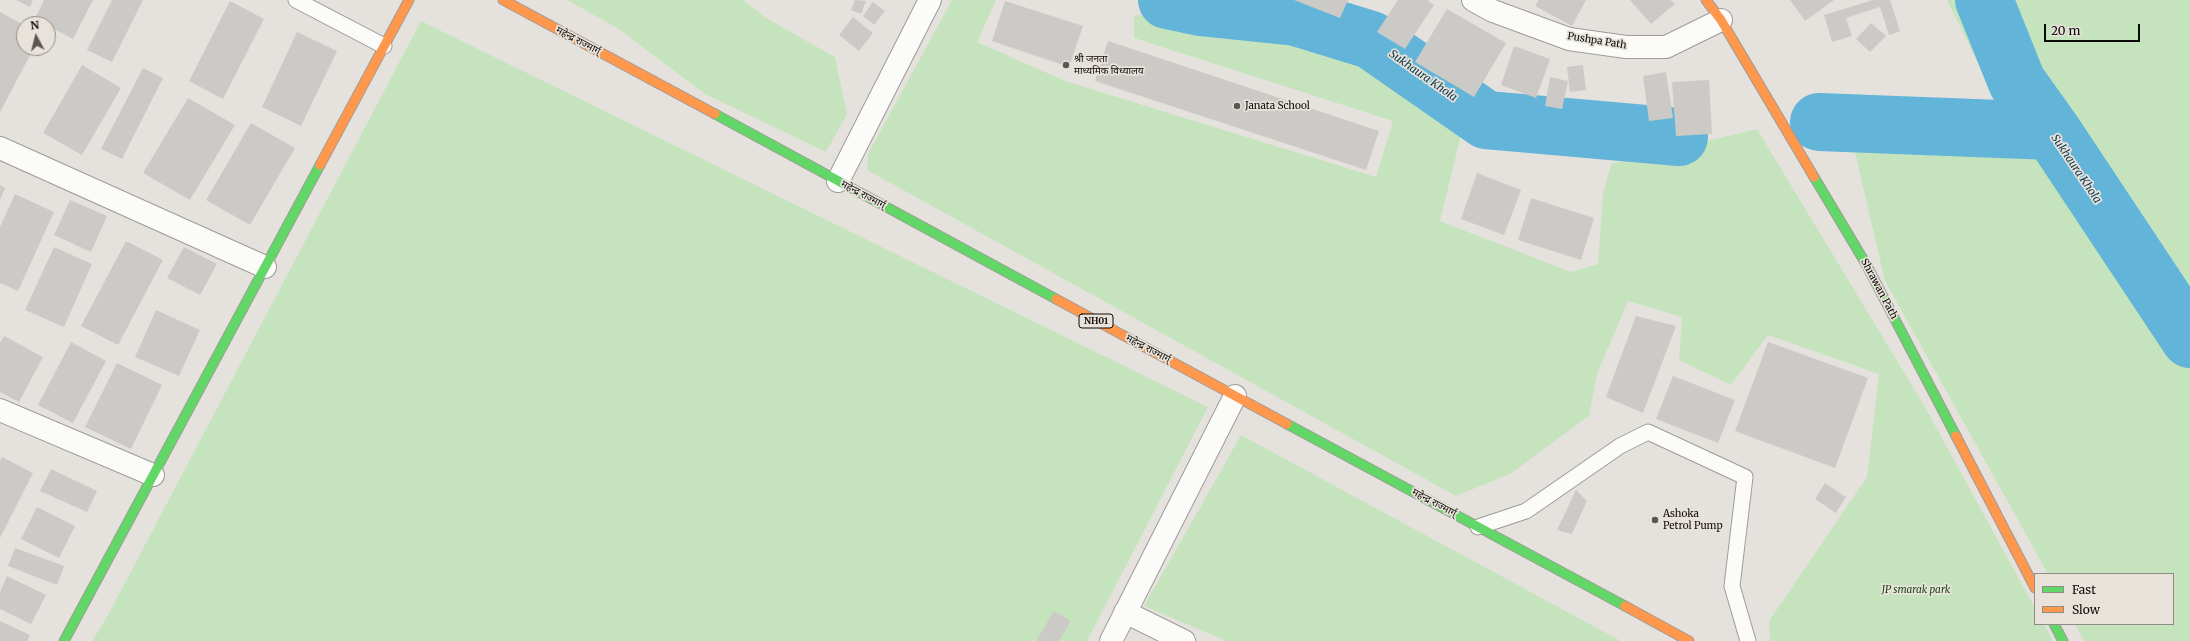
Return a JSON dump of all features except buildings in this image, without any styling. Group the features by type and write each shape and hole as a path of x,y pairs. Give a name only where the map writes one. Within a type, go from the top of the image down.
{"main road":[{"path":"64,641 409,0"},
{"name":"महेन्द्र राज्मार्ग्","path":"503,0 1689,641"},
{"name":"Shrawan Path","path":"1706,0 1721,20 1866,264 2034,586"},
{"path":"2054,625 2062,641"}],"street":[{"path":"838,181 930,0"},
{"name":"Pushpa Path","path":"1473,0 1494,11 1569,39 1626,47 1666,47 1721,20"},
{"path":"0,148 266,267"},
{"path":"1111,641 1235,396"},
{"path":"0,410 153,475"},
{"path":"1125,612 1184,641"}],"lane":[{"path":"296,0 384,46"},
{"path":"1478,527 1526,511 1620,446 1648,432 1745,477 1732,586 1748,641"}],"green space":[{"path":"567,0 743,0 766,18 835,57 847,114 826,152 705,94 619,29"},
{"name":"JP smarak park","path":"952,0 996,0 977,42 1065,81 1376,177 1393,121 1134,38 1134,15 1272,22 1387,70 1461,135 1440,221 1571,272 1598,264 1603,195 1611,164 1757,129 1925,407 2034,606 2034,625 2045,625 2053,641 1770,641 1769,621 1867,477 1879,374 1768,335 1731,385 1679,360 1682,317 1628,301 1597,374 1589,416 1510,474 1456,496 867,170 868,154"},
{"path":"1947,0 2190,0 2190,641 2084,641 2076,625 2174,625 2174,573 2047,573 1885,281 1850,131 1996,100"},
{"path":"421,21 1208,407 1087,641 92,641 107,617"},
{"path":"1241,435 1621,641 1226,641 1144,606"}],"waterway":[{"name":"Sukhaura Khola","path":"1167,0 1200,7 1296,17 1371,40 1486,120 1679,137"},
{"path":"1984,0 2017,82 2052,131"},
{"name":"Sukhaura Khola","path":"1819,122 2052,131 2190,339"}],"traffic: fast":[{"path":"715,114 1056,299"},
{"path":"64,641 320,165"},
{"path":"1814,177 1866,264 1956,436"},
{"path":"1287,424 1625,606"},
{"path":"2055,625 2063,641"}],"traffic: slow":[{"path":"320,165 409,0"},
{"path":"503,0 715,114"},
{"path":"1706,0 1721,20 1814,177"},
{"path":"1056,299 1287,424"},
{"path":"1956,436 2034,586"},
{"path":"1625,606 1689,641"}],"place":[{"name":"श्री जनता माध्यमिक विध्यालय","path":"1066,65"},
{"name":"Janata School","path":"1237,106"},
{"name":"Ashoka Petrol Pump","path":"1655,520"}]}
